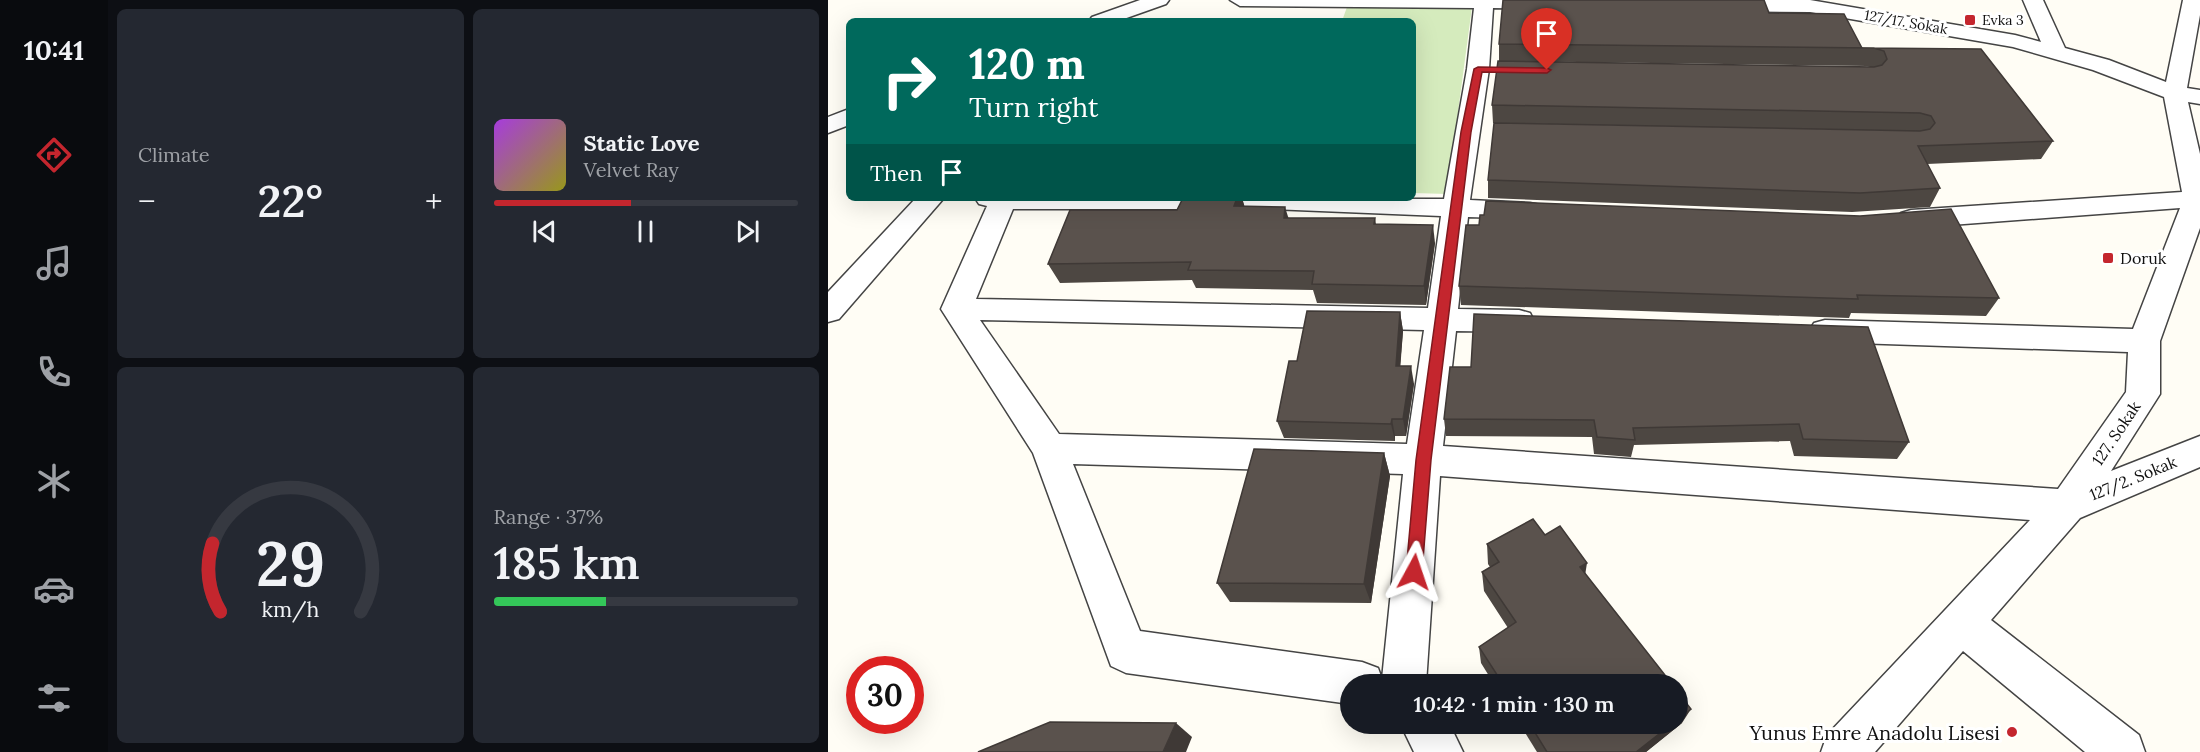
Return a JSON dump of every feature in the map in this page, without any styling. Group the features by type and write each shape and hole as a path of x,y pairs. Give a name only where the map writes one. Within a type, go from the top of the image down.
{"street":[{"path":"1108,18 1160,0"},
{"path":"1140,18 1160,0"},
{"path":"1240,0 1565,3"},
{"path":"2033,0 2055,50"},
{"path":"1888,220 2197,198 2187,95 2193,0"},
{"path":"1405,674 1423,460 1457,208 1478,133 1490,69 1484,1"},
{"name":"127/17. Sokak","path":"1705,5 1808,3 2055,50 2187,95"},
{"path":"828,126 846,117"},
{"name":"127. Sokak","path":"1844,752 2067,506 2143,394 2144,341 2197,198"},
{"path":"828,311 928,201"},
{"path":"956,309 994,201"},
{"path":"1271,201 1553,212"},
{"path":"956,309 1548,321"},
{"path":"956,309 1049,447 1126,651 1340,681"},
{"path":"1798,330 2144,341"},
{"path":"1049,447 1423,460 2067,506"},
{"name":"127/2. Sokak","path":"2067,506 2200,451"},
{"path":"1960,622 2122,752"},
{"path":"1429,734 1440,752"}],"green space":[{"path":"1347,7 1472,7 1447,194 1416,193 1416,18 1343,18"}],"building":[{"path":"1503,0 1764,0 1769,13 1844,14 1862,48 1499,44"},
{"path":"1874,48 1981,49 2053,141 1918,146 1940,188 1860,193 1488,180 1494,123 1920,131 1930,129 1935,123 1931,116 1920,113 1492,105 1498,61 1874,67 1882,65 1887,59 1884,51"},
{"path":"1182,201 1236,201 1234,206 1285,207 1284,218 1375,218 1374,224 1433,225 1424,286 1312,284 1314,271 1188,270 1191,262 1048,264 1070,210 1177,210"},
{"path":"1486,201 1860,216 1951,209 1999,298 1857,295 1858,299 1459,286 1466,225 1479,225 1480,215 1484,215"},
{"path":"1307,311 1400,312 1396,366 1411,366 1403,419 1392,419 1391,424 1277,421 1289,361 1297,361"},
{"path":"1474,314 1868,327 1909,442 1803,439 1799,424 1633,428 1635,440 1597,437 1594,420 1444,419 1450,367 1471,367"},
{"path":"1254,449 1384,453 1364,584 1217,583"},
{"path":"1533,519 1545,535 1560,526 1587,563 1580,567 1664,674 1497,674 1479,647 1516,622 1482,572 1499,562 1487,544"},
{"path":"1050,722 1176,723 1163,752 978,752"},
{"path":"1536,734 1659,734 1636,752 1547,752"}],"place":[{"name":"Evka 3","path":"1970,20"},
{"name":"Doruk","path":"2108,258"},
{"name":"Yunus Emre Anadolu Lisesi","path":"2012,732"}],"route":[{"path":"1414,572 1423,460 1466,132 1478,69 1547,70"}]}
